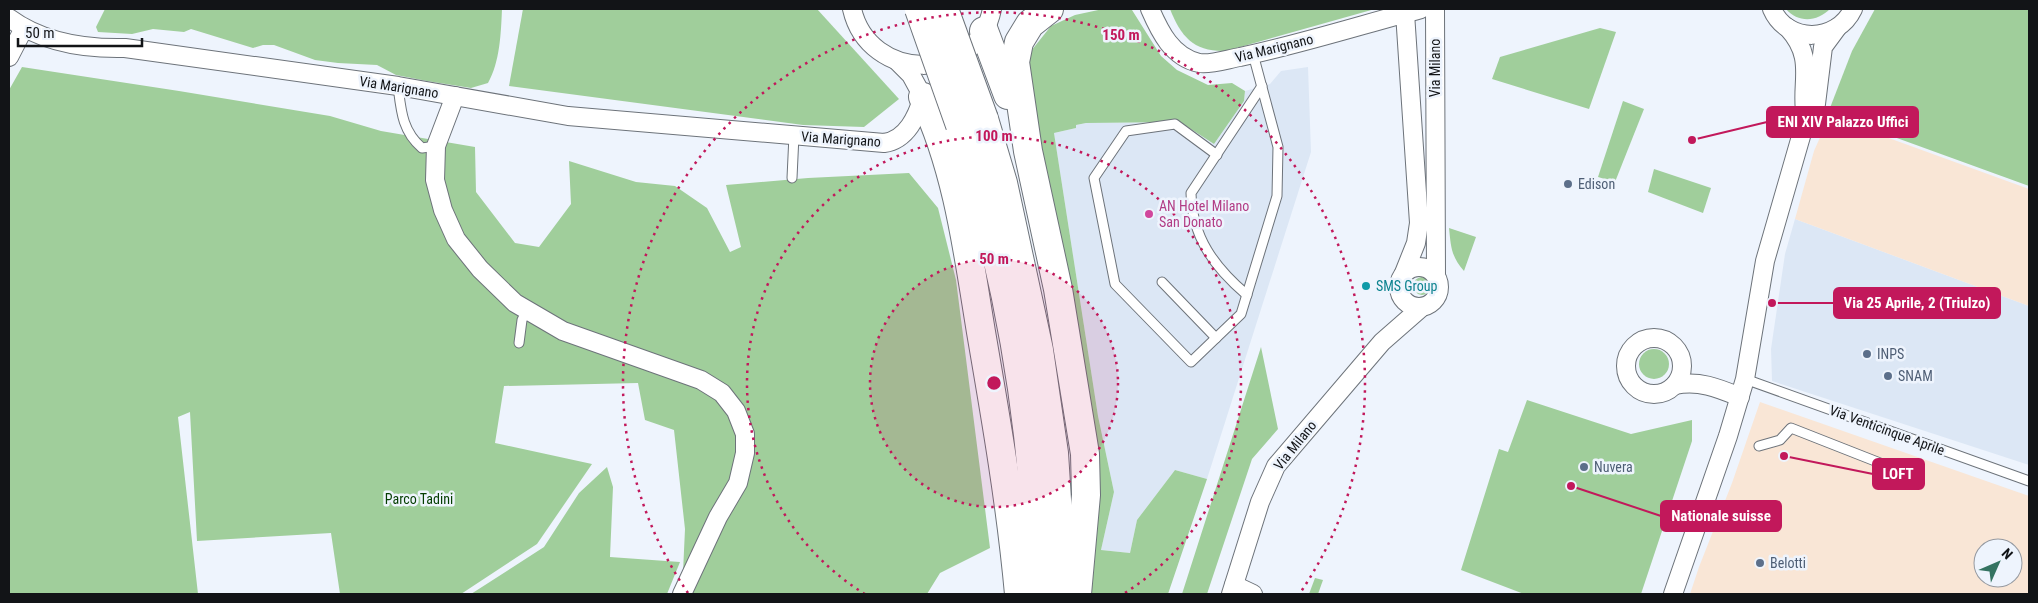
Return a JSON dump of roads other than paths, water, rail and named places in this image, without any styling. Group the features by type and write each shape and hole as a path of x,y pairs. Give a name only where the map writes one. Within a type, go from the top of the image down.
{"highway":[{"path":"919,9 1003,183 1039,350 1054,453 1063,594"},
{"path":"944,9 972,122 977,177 1009,307 1028,436 1041,594"},
{"path":"1049,9 1030,24 1020,42 1015,62 1028,151 1058,289 1085,454 1086,496 1078,594"},
{"path":"988,20 1028,151"},
{"path":"923,97 932,115 947,161 970,266 1002,454 1019,594"}],"street":[{"path":"852,11 858,27 868,41 883,54 897,61 917,66 944,62 968,50 988,20 1007,9"},
{"name":"Via Marignano","path":"1150,9 1166,40 1183,57 1201,64 1253,54 1413,11"},
{"name":"Via Milano","path":"1422,307 1430,303 1438,294 1436,276 1435,9"},
{"path":"1772,9 1800,45 1804,56 1807,71 1802,102 1806,119"},
{"path":"1673,594 1745,379 1765,261 1806,119 1816,104 1823,47 1853,9"},
{"name":"Via Milano","path":"1232,590 1260,502 1276,466 1382,342 1394,319 1400,296 1399,282 1416,243 1419,223 1413,11"},
{"name":"Via Marignano","path":"9,18 24,28 47,38 81,46 125,48 398,86 568,116 794,136 884,143 894,140 909,128 923,97"},
{"path":"9,57 24,28"},
{"path":"1788,28 1798,33 1812,36 1837,28"},
{"path":"897,61 911,75 923,97"},
{"path":"455,96 436,146 435,180 443,210 456,239 486,275 515,303 563,331 701,380 722,393 736,411 746,434 746,453 738,483 718,517 682,594"},
{"path":"1404,273 1412,268 1420,267 1427,269 1436,276"},
{"path":"1400,296 1410,305 1422,307"},
{"path":"1382,342 1422,307"},
{"path":"1713,386 1687,382 1675,385 1662,393 1646,393 1637,388 1627,374 1627,359 1634,346 1646,339 1655,338 1670,343 1699,376 1713,386 1740,397"},
{"path":"1675,385 1681,376 1680,356"},
{"path":"1232,590 1253,594"}],"lane":[{"path":"1217,155 1175,124 1126,131 1094,178 1115,284 1191,362 1240,314 1277,196 1278,147 1253,54"},
{"path":"398,86 402,119 415,142 422,148 436,146"},
{"path":"1247,295 1221,270 1199,237 1192,212 1191,193 1262,86"},
{"name":"Via Marignano","path":"792,178 794,136"},
{"path":"1162,282 1216,338"},
{"path":"519,342 522,320 527,310"},
{"name":"Via Venticinque Aprile","path":"1745,379 2029,481"},
{"path":"1759,446 1780,440 1791,428 1903,472"}],"place":[{"name":"ENI XIV Palazzo Uffici","path":"1692,140"},
{"name":"Edison","path":"1568,184"},
{"name":"AN Hotel Milano San Donato","path":"1149,214"},
{"name":"SMS Group","path":"1366,286"},
{"name":"Via 25 Aprile, 2 (Triulzo)","path":"1772,303"},
{"name":"INPS","path":"1867,354"},
{"name":"SNAM","path":"1888,376"},
{"name":"LOFT","path":"1784,456"},
{"name":"Nuvera","path":"1584,467"},
{"name":"Nationale suisse","path":"1571,486"},
{"name":"Belotti","path":"1760,563"}],"park label":[{"name":"Parco Tadini","path":"419,499"}]}
